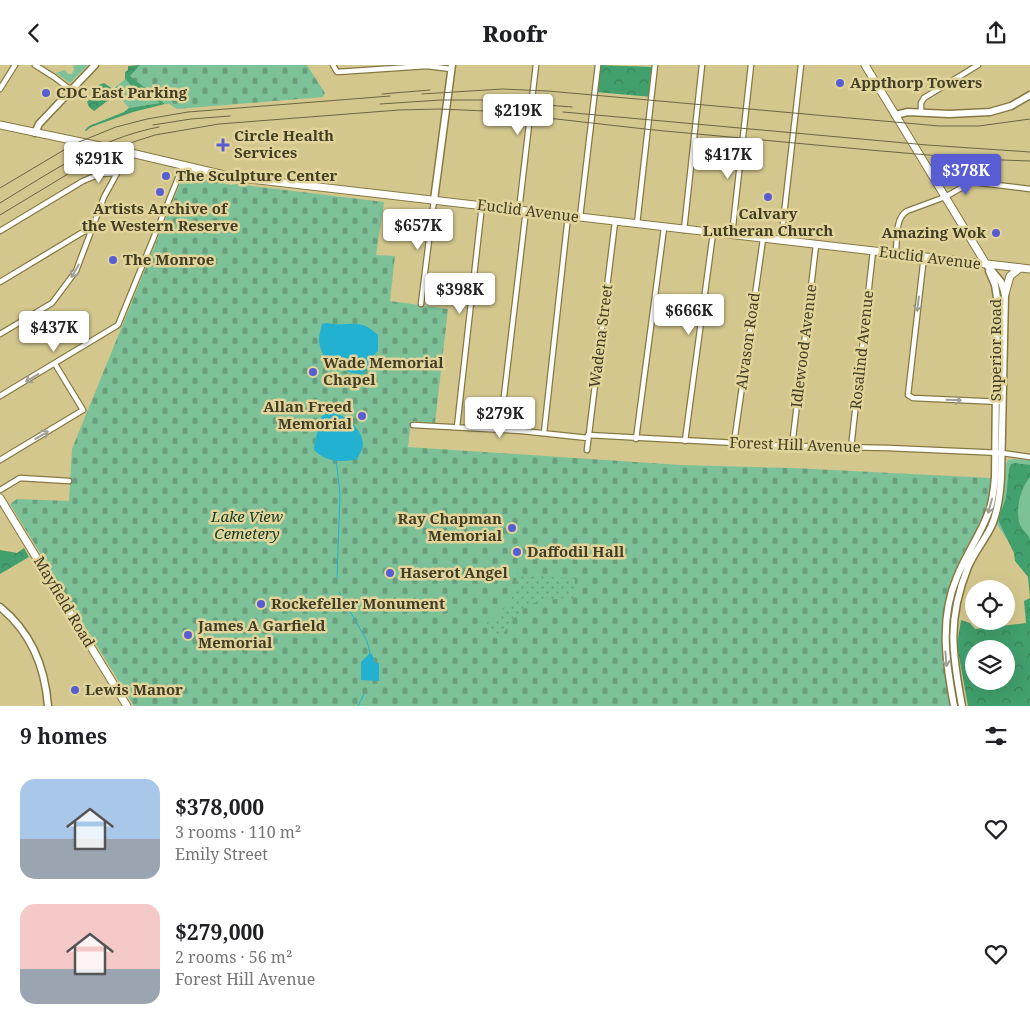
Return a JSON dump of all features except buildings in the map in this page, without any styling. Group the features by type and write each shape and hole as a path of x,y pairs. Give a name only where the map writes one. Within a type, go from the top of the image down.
{"main road":[{"path":"35,133 40,123 95,65"},
{"path":"865,65 986,264"},
{"path":"434,200 451,67"},
{"path":"895,115 904,112 978,114 1011,106 1030,95"},
{"name":"Euclid Avenue","path":"0,125 233,177 1030,269"},
{"name":"Superior Road","path":"986,264 1001,282 1005,294 999,402"},
{"name":"Superior Road","path":"954,706 947,670 945,642 948,612 954,585 970,555 991,504 999,453 996,298 995,285 986,264"},
{"path":"1005,294 1010,276 1020,268"},
{"name":"Mayfield Road","path":"0,498 127,706"},
{"name":"Superior Road","path":"962,706 952,648 953,620 970,555"},
{"path":"954,585 961,588"},
{"path":"0,607 16,622 35,650 46,680 48,706"}],"street":[{"path":"0,89 15,65"},
{"path":"35,65 70,90"},
{"path":"333,65 337,72 380,67 451,67"},
{"path":"500,430 536,65"},
{"path":"580,217 598,65"},
{"path":"637,224 656,65"},
{"path":"684,230 702,65"},
{"path":"732,235 751,65"},
{"path":"781,241 801,65"},
{"path":"921,113 921,103 924,98 978,65"},
{"path":"0,334 52,303 76,271 104,197 128,153"},
{"path":"0,397 118,325 183,166"},
{"path":"0,231 83,181 100,174 116,173"},
{"path":"896,253 899,221 902,215 945,197 972,182 1030,189"},
{"path":"421,304 434,200"},
{"path":"458,427 482,205"},
{"path":"544,433 568,216"},
{"name":"Wadena Street","path":"587,450 615,222"},
{"path":"0,282 93,226"},
{"path":"636,439 664,227"},
{"path":"684,441 713,233"},
{"name":"Alvason Road","path":"734,443 763,239"},
{"name":"Idlewood Avenue","path":"792,446 816,245"},
{"name":"Rosalind Avenue","path":"851,448 873,251"},
{"path":"924,256 908,395 913,398 999,402"},
{"path":"0,460 83,410 55,364"},
{"name":"Forest Hill Avenue","path":"413,425 588,437 999,453 1030,457"},
{"path":"0,490 20,478 69,481"}],"green space":[{"path":"88,65 70,83 56,73 65,70 68,74 72,74 73,66"},
{"path":"140,65 131,76 165,104 133,112 91,127 86,131 89,126 124,112 129,108 160,103 150,95 133,90 125,79 125,72 128,70 128,66"},
{"path":"140,65 307,65 325,93 323,97 177,109 169,104 165,104 130,76"},
{"path":"598,65 655,67 652,97 595,92"},
{"path":"125,79 133,90 150,95 161,103 129,108 117,94 117,86"},
{"path":"104,83 113,89 117,86 117,94 94,111 87,102 92,97 91,93"},
{"name":"Lake View Cemetery","path":"184,174 231,185 236,184 384,202 376,255 395,256 390,301 448,309 435,423 411,421 408,447 681,465 793,468 991,478 985,512 960,559 947,596 944,614 943,650 951,706 134,706 10,504 17,499 69,501 72,449"},
{"path":"1008,460 1030,460 1030,581 1029,572 996,523 1004,494 1006,464"},
{"path":"1011,464 1030,465 1030,477 1021,494 1018,515 1021,527 1028,535 1030,541 1030,598 1028,577 1015,561 1014,553 998,520 1006,498"},
{"path":"24,548 29,557 0,574 0,550 17,553"},
{"path":"516,573 575,579 574,599 551,599 530,605 515,616 501,638 484,625 503,609 512,597 517,582"},
{"path":"1030,598 1030,706 968,706 965,690 1015,690 1015,640 965,640 965,689 957,645 961,620 965,621 965,630 1015,630 1015,624 1026,623 1024,601"}],"water":[{"path":"322,324 359,324 371,329 378,335 378,351 363,374 341,369 324,355 320,348 319,338"},
{"path":"333,412 348,420 360,433 363,446 357,459 334,461 314,450 320,419 324,415"},
{"path":"370,653 375,663 379,663 379,681 361,680 361,662"}],"waterway":[{"path":"335,460 340,494 337,578"},
{"path":"339,592 367,641 370,653"},
{"path":"358,706 364,694"}],"railway":[{"path":"422,94 502,89 548,91 939,126 979,126 1030,119"},
{"path":"382,94 430,90"},
{"path":"0,188 74,144 116,127 147,119 188,112 390,96"},
{"path":"380,104 441,100 481,100 572,107"},
{"path":"0,215 91,160 124,145 155,135 219,124 399,110 485,111 654,130 870,150 975,159 1030,161"},
{"path":"563,112 927,145 1030,152"},
{"path":"153,125 191,119 230,116"},
{"path":"0,203 76,157 116,139 159,127"}],"place":[{"name":"Appthorp Towers","path":"840,83"},
{"name":"CDC East Parking","path":"46,93"},
{"name":"Circle Health Services","path":"223,145"},
{"name":"The Sculpture Center","path":"166,176"},
{"name":"Artists Archive of the Western Reserve","path":"160,192"},
{"name":"Calvary Lutheran Church","path":"768,197"},
{"name":"Amazing Wok","path":"996,233"},
{"name":"The Monroe","path":"113,260"},
{"name":"Wade Memorial Chapel","path":"313,372"},
{"name":"Allan Freed Memorial","path":"362,416"},
{"name":"Ray Chapman Memorial","path":"512,528"},
{"name":"Daffodil Hall","path":"517,552"},
{"name":"Haserot Angel","path":"390,573"},
{"name":"Rockefeller Monument","path":"261,604"},
{"name":"James A Garfield Memorial","path":"188,635"},
{"name":"Lewis Manor","path":"75,690"}]}
